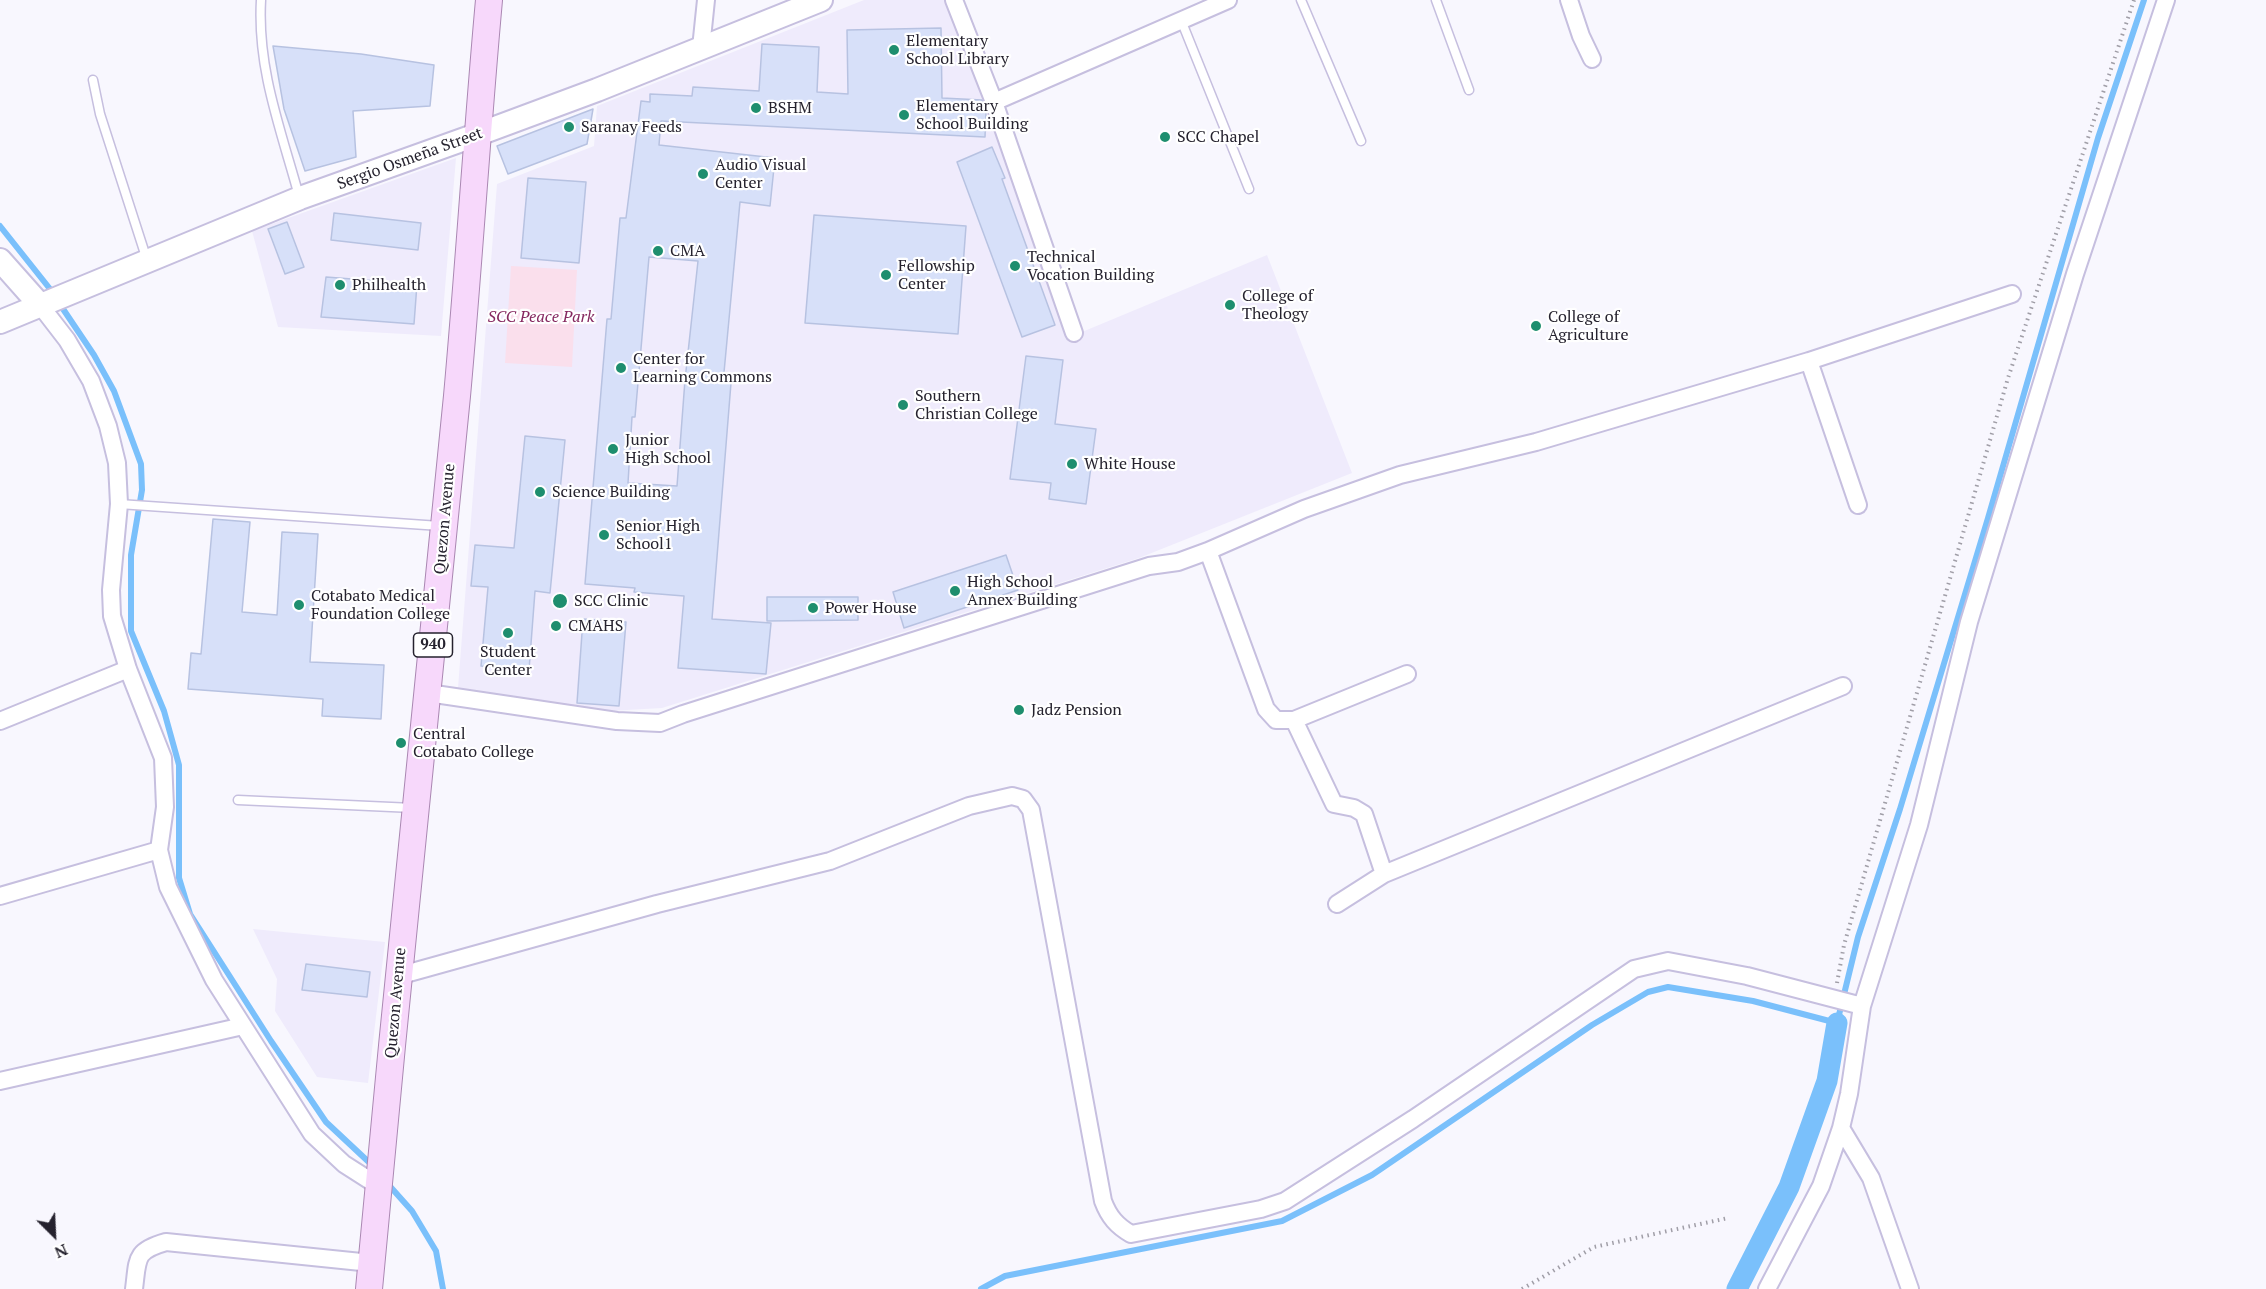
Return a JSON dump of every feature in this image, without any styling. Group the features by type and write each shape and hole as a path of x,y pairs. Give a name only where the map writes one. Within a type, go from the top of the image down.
{"main road":[{"name":"Quezon Avenue","path":"369,1289 457,393 476,135 489,0"}],"street":[{"path":"701,48 706,0"},
{"name":"Sergio Osmeña Street","path":"0,322 300,198 476,135 821,0"},
{"path":"954,0 994,102 1074,333"},
{"path":"994,102 1228,0"},
{"path":"1569,0 1581,36 1592,59"},
{"path":"1767,1289 1821,1186 1841,1128 1849,1094 1862,1006 1919,825 1969,622 2074,274 2166,0"},
{"path":"0,260 67,339 90,381 108,426 124,505 111,590 112,616 128,669 155,732 163,758 165,807 159,850 168,887 214,980 312,1134 344,1164 380,1187"},
{"path":"428,693 617,722 660,723 716,703 1138,569 1178,562 1304,509 1400,475 1536,442 1809,361 2012,294"},
{"path":"1809,361 1858,505"},
{"path":"1208,551 1266,709 1276,720 1294,720 1407,674"},
{"path":"0,721 128,669"},
{"path":"1337,904 1384,874 1843,686"},
{"path":"1294,720 1334,804 1354,808 1364,814 1384,874"},
{"path":"398,976 657,904 830,861 969,806 1012,796 1023,800 1031,810 1103,1201 1111,1218 1119,1227 1131,1234 1261,1209 1285,1201 1413,1119 1634,969 1648,964 1668,961 1747,976 1862,1006"},
{"path":"0,896 159,850"},
{"path":"0,1081 243,1026"},
{"path":"1841,1128 1871,1178 1910,1289"},
{"path":"134,1289 138,1260 142,1252 148,1247 166,1242 371,1263"}],"lane":[{"path":"261,0 260,21 266,78 273,110 300,198"},
{"path":"1301,0 1361,141"},
{"path":"1436,0 1469,90"},
{"path":"1182,20 1249,189"},
{"path":"93,80 100,114 147,260"},
{"path":"124,505 444,527"},
{"path":"238,800 417,808"}],"path":[{"path":"1834,999 1844,945 2008,378 2134,0"},
{"path":"1522,1289 1594,1247 1728,1218"}],"shaded area":[{"name":"Southern Christian College","path":"864,0 945,0 994,122 1070,337 1267,255 1352,473 1139,558 662,708 609,711 458,688 497,184 594,146 597,106"},
{"path":"456,158 441,336 278,327 252,231"},
{"path":"253,929 385,942 368,1083 317,1077 275,1011 277,979"}],"green space":[{"name":"SCC Peace Park","path":"511,266 577,270 572,367 505,363"}],"building":[{"path":"941,28 942,98 982,100 986,112 985,137 661,121 659,145 775,158 770,206 740,202 723,383 731,383 712,619 771,623 766,674 678,668 684,596 634,592 635,588 585,584 607,319 611,319 620,218 626,218 641,101 650,102 650,94 692,96 693,87 759,91 762,44 819,47 817,92 848,94 847,30","holes":["649,257 698,261 685,380 677,486 628,483 632,417 635,417"]},
{"path":"273,46 361,54 434,65 430,106 353,111 356,157 305,171 284,109"},
{"name":"Saranay Feeds","path":"593,109 587,144 508,174 497,146"},
{"name":"Technical Vocation Building","path":"992,147 1005,178 1002,179 1055,325 1022,337 957,162"},
{"path":"528,178 586,182 579,263 521,258"},
{"path":"334,213 421,223 418,250 331,240"},
{"name":"Fellowship Center","path":"814,215 966,226 958,334 805,323"},
{"path":"287,222 304,267 285,274 268,229"},
{"path":"326,277 417,284 414,324 321,317"},
{"path":"1026,356 1063,360 1055,424 1096,429 1086,504 1049,499 1051,483 1010,479"},
{"name":"Science Building","path":"525,436 565,440 550,593 535,591 529,670 481,666 488,587 471,586 475,545 514,548"},
{"path":"213,519 250,522 242,612 277,615 282,532 318,534 310,662 384,665 381,719 322,716 323,699 188,689 191,653 201,654"},
{"name":"High School Annex Building","path":"1006,555 1018,590 904,628 893,592"},
{"name":"Power House","path":"767,597 858,597 858,620 767,621"},
{"path":"583,619 626,622 619,706 577,703"},
{"path":"306,964 370,972 367,997 302,990"}],"waterway":[{"path":"981,1289 1005,1276 1282,1221 1372,1175 1592,1025 1648,992 1668,987 1753,1001 1837,1023 1858,937 1900,809 1988,518 2098,138 2144,0"},
{"path":"0,226 54,294"},
{"path":"59,303 94,355 114,391 141,464 142,490 131,555 131,631 164,711 179,765 179,878 190,914 326,1122 373,1166"},
{"path":"1737,1289 1789,1187 1827,1081 1837,1023"},
{"path":"387,1183 412,1211 436,1251 443,1289"}],"place":[{"name":"Elementary School Library","path":"894,50"},
{"name":"BSHM","path":"756,108"},
{"name":"Elementary School Building","path":"904,115"},
{"name":"Saranay Feeds","path":"569,127"},
{"name":"SCC Chapel","path":"1165,137"},
{"name":"Audio Visual Center","path":"703,174"},
{"name":"CMA","path":"658,251"},
{"name":"Technical Vocation Building","path":"1015,266"},
{"name":"Fellowship Center","path":"886,275"},
{"name":"Philhealth","path":"340,285"},
{"name":"College of Theology","path":"1230,305"},
{"name":"College of Agriculture","path":"1536,326"},
{"name":"Center for Learning Commons","path":"621,368"},
{"name":"Southern Christian College","path":"903,405"},
{"name":"Junior High School","path":"613,449"},
{"name":"White House","path":"1072,464"},
{"name":"Science Building","path":"540,492"},
{"name":"Senior High School1","path":"604,535"},
{"name":"High School Annex Building","path":"955,591"},
{"name":"SCC Clinic","path":"560,601"},
{"name":"Cotabato Medical Foundation College","path":"299,605"},
{"name":"Power House","path":"813,608"},
{"name":"CMAHS","path":"556,626"},
{"name":"Student Center","path":"508,633"},
{"name":"Jadz Pension","path":"1019,710"},
{"name":"Central Cotabato College","path":"401,743"}]}
